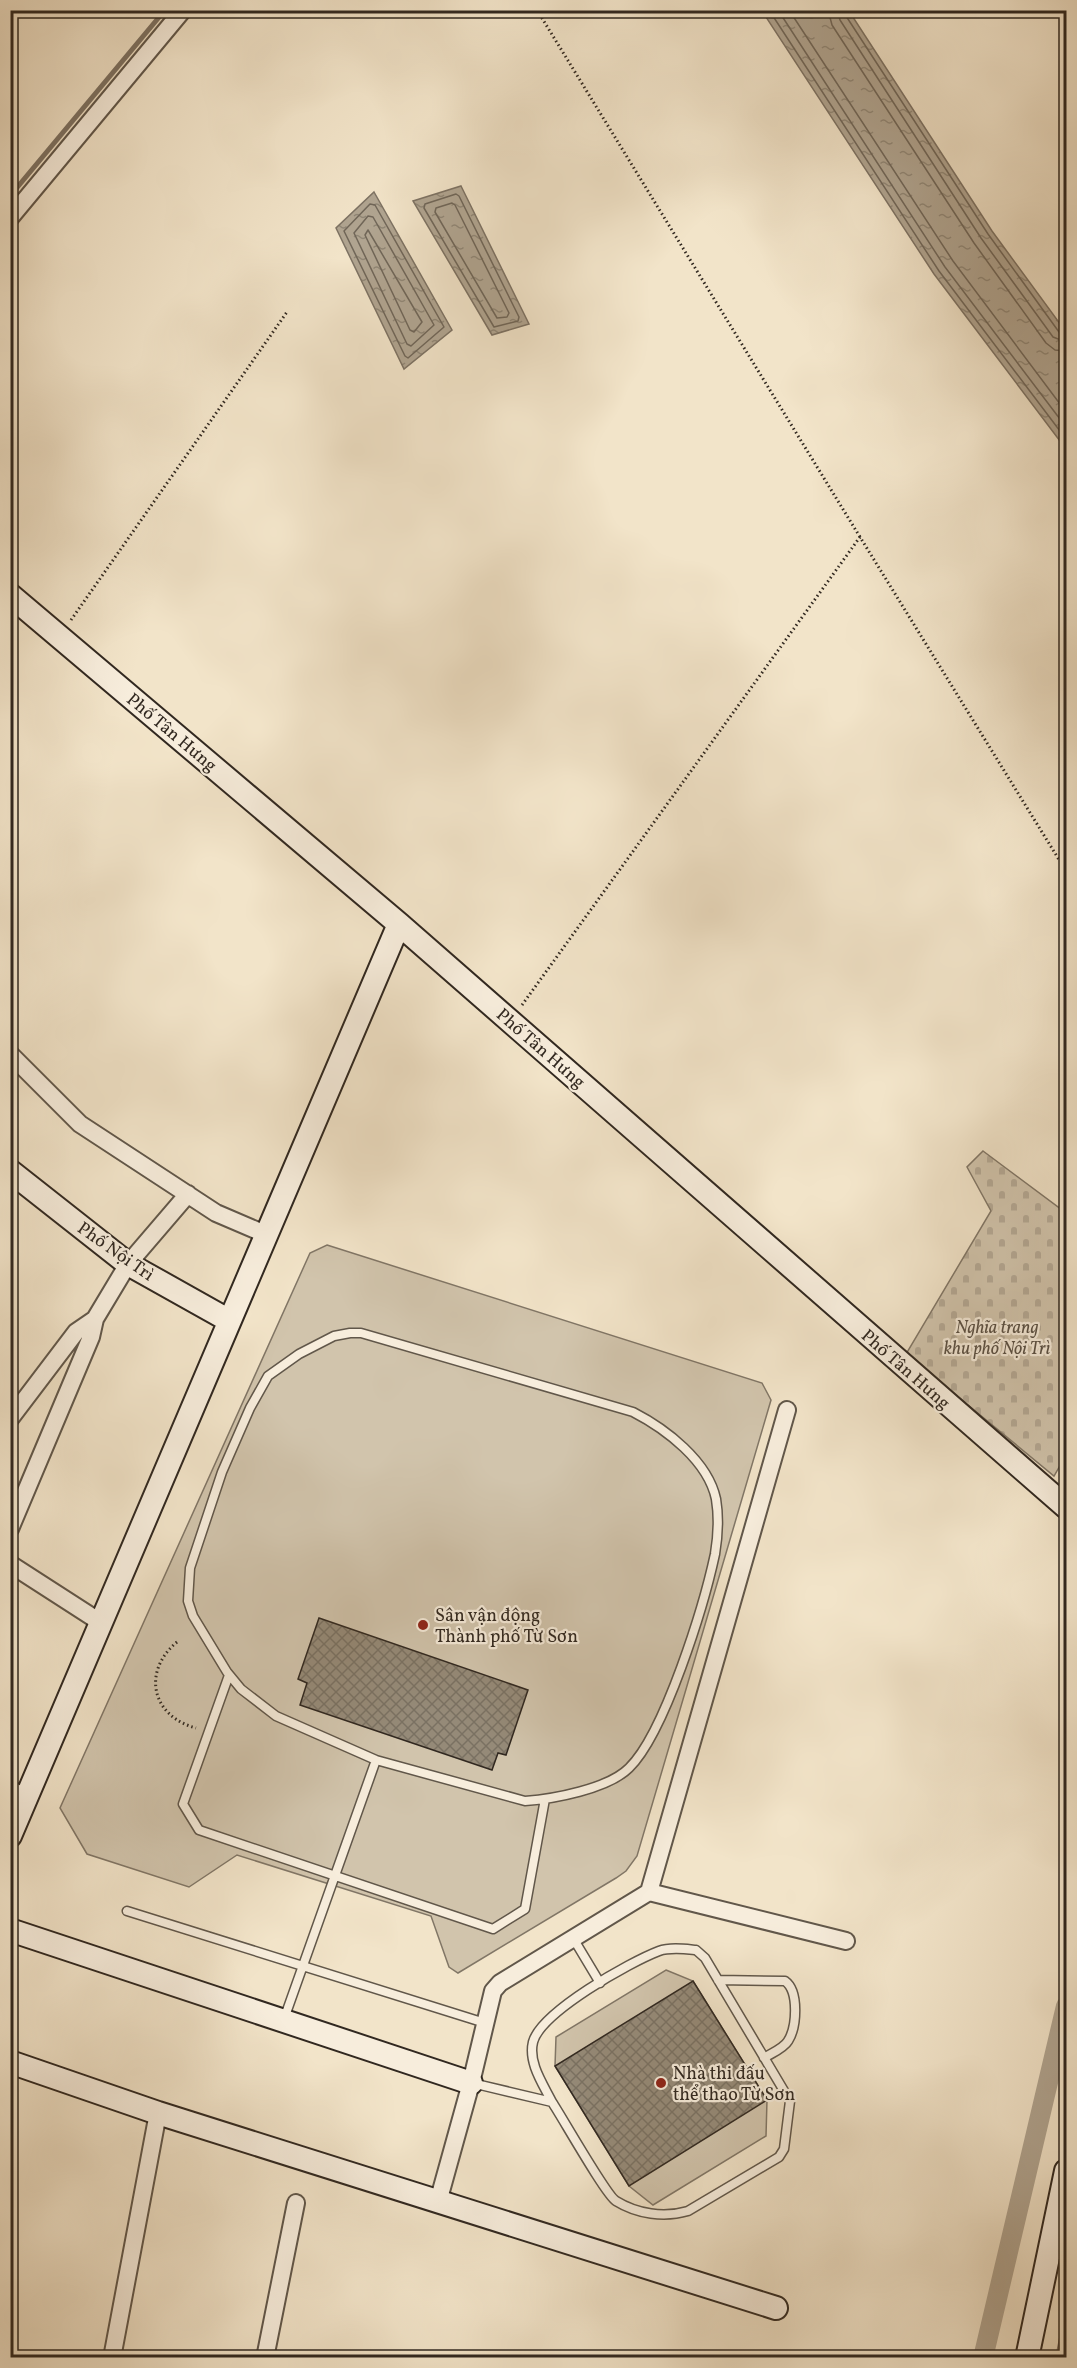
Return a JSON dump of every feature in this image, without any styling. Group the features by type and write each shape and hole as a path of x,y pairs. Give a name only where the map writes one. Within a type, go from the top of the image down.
{"street":[{"path":"10,218 183,10"},
{"name":"Phố Tân Hưng","path":"10,595 399,924 1066,1507"},
{"path":"10,1836 18,1794 100,1622 399,924"},
{"path":"10,1054 80,1124 216,1213 266,1234"},
{"name":"Phố Nội Trì","path":"10,1171 128,1264 228,1320"},
{"path":"10,1529 91,1337 95,1319 128,1264 188,1194"},
{"path":"10,1419 76,1332 95,1319"},
{"path":"438,2202 471,2083 493,1991 500,1983 649,1892 787,1410"},
{"path":"10,1564 100,1622"},
{"path":"649,1892 846,1941"},
{"path":"10,1930 471,2083"},
{"path":"10,2062 158,2113 776,2308"},
{"path":"112,2358 158,2113"},
{"path":"1027,2358 1066,2171"},
{"path":"265,2358 296,2203"}],"lane":[{"path":"361,1333 633,1412 656,1424 675,1439 709,1481 716,1497 718,1521 715,1553 678,1676 642,1753 627,1770 606,1782 545,1800 525,1801 376,1760 276,1716 241,1689 229,1674 202,1631 188,1602 190,1568 222,1472 250,1408 268,1376 299,1353 334,1336 361,1333"},
{"path":"229,1674 183,1804 199,1830 493,1929 525,1909 545,1800"},
{"path":"283,2022 376,1760"},
{"path":"127,1911 485,2024"},
{"path":"573,1937 600,1983"},
{"path":"660,1950 696,1950 705,1958 718,1980 790,2101 784,2149 779,2157 688,2211 671,2216 649,2214 614,2200 552,2102 532,2063 533,2043 537,2033 552,2015 600,1983 660,1950"},
{"path":"718,1980 785,1981 790,1985 796,1998 791,2035 785,2045 764,2058"},
{"path":"471,2083 552,2102"}],"path":[{"path":"537,10 1066,870"},
{"path":"59,637 287,312"},
{"path":"510,1021 860,537"},
{"path":"177,1642 161,1658 156,1675 157,1690 171,1716 196,1728"}],"green space":[{"name":"Nghĩa trang khu phố Nội Trì","path":"983,1151 1066,1213 1066,1455 1054,1476 906,1354 991,1211 967,1167"},
{"name":"Sân vận động Thành phố Từ Sơn","path":"327,1245 762,1383 771,1400 637,1856 626,1871 616,1878 458,1973 449,1967 431,1916 237,1855 189,1887 87,1854 60,1808 310,1253"},
{"name":"Nhà thi đấu thể thao Từ Sơn","path":"666,1970 693,1981 767,2100 766,2136 653,2205 629,2186 555,2066 556,2037"}],"water":[{"path":"762,11 849,11 992,231 1066,332 1066,449 934,274"},
{"path":"461,186 529,324 492,335 413,201"},
{"path":"374,192 452,330 404,369 336,228"},
{"path":"1066,2306 1066,2357 1056,2357"}],"building":[{"path":"319,1618 528,1690 506,1755 498,1753 492,1770 300,1705 307,1683 298,1679"},
{"name":"Nhà thi đấu thể thao Từ Sơn","path":"693,1981 767,2100 629,2186 555,2066"}],"waterway":[{"path":"10,196 165,10"},
{"path":"983,2358 1066,2006"}],"place":[{"name":"Sân vận động Thành phố Từ Sơn","path":"423,1625"},
{"name":"Nhà thi đấu thể thao Từ Sơn","path":"661,2083"}]}
